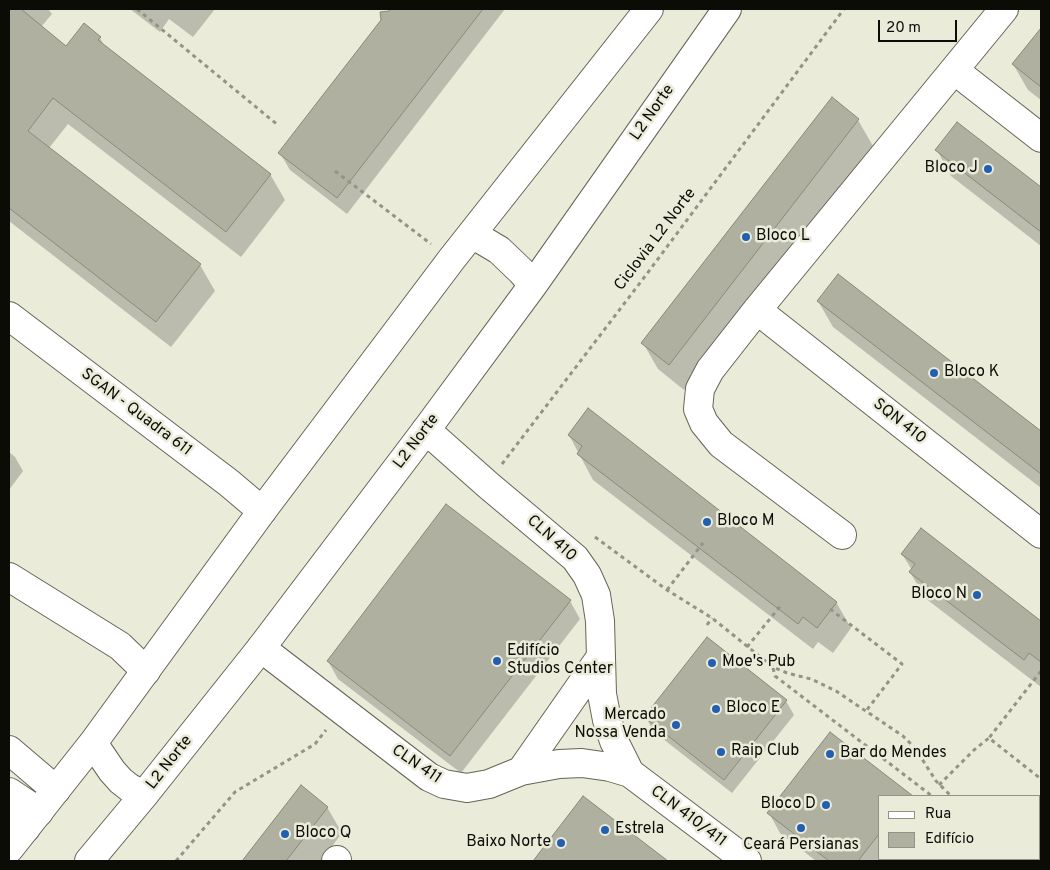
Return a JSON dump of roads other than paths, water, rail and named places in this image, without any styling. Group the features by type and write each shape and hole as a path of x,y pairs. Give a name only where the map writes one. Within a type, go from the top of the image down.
{"street":[{"path":"9,850 25,819 56,790 93,743 262,511 451,260 649,9"},
{"name":"L2 Norte","path":"89,861 144,795 260,648 426,430 532,285 727,9"},
{"path":"842,535 721,444 704,423 698,409 700,389 710,370 757,310 1004,9"},
{"path":"954,70 1041,138"},
{"path":"472,234 499,250 521,271 532,285"},
{"name":"SQN 410","path":"757,310 1041,534"},
{"name":"SGAN - Quadra 611","path":"9,316 229,483 262,511"},
{"name":"CLN 410","path":"426,430 498,477 575,558 587,576 596,595 600,621 602,694 607,720 614,741 630,773"},
{"path":"9,577 120,646 146,671"},
{"name":"CLN 411","path":"260,648 429,777 444,784 467,788 489,784 521,772 570,763 593,764 630,773"},
{"path":"521,772 600,658"},
{"path":"93,743 121,781 144,795"},
{"path":"9,750 56,790"},
{"name":"CLN 410/411","path":"630,773 747,861"},
{"path":"9,792 25,819"}],"place":[{"name":"Bloco J","path":"988,169"},
{"name":"Bloco L","path":"746,237"},
{"name":"Bloco K","path":"934,373"},
{"name":"Bloco M","path":"707,522"},
{"name":"Bloco N","path":"977,595"},
{"name":"Edifício Studios Center","path":"497,661"},
{"name":"Moe's Pub","path":"712,663"},
{"name":"Bloco E","path":"716,709"},
{"name":"Mercado Nossa Venda","path":"676,725"},
{"name":"Raip Club","path":"721,752"},
{"name":"Bar do Mendes","path":"830,754"},
{"name":"Bloco D","path":"826,805"},
{"name":"Ceará Persianas","path":"801,828"},
{"name":"Estrela","path":"605,830"},
{"name":"Bloco Q","path":"285,834"},
{"name":"Baixo Norte","path":"561,843"}]}
